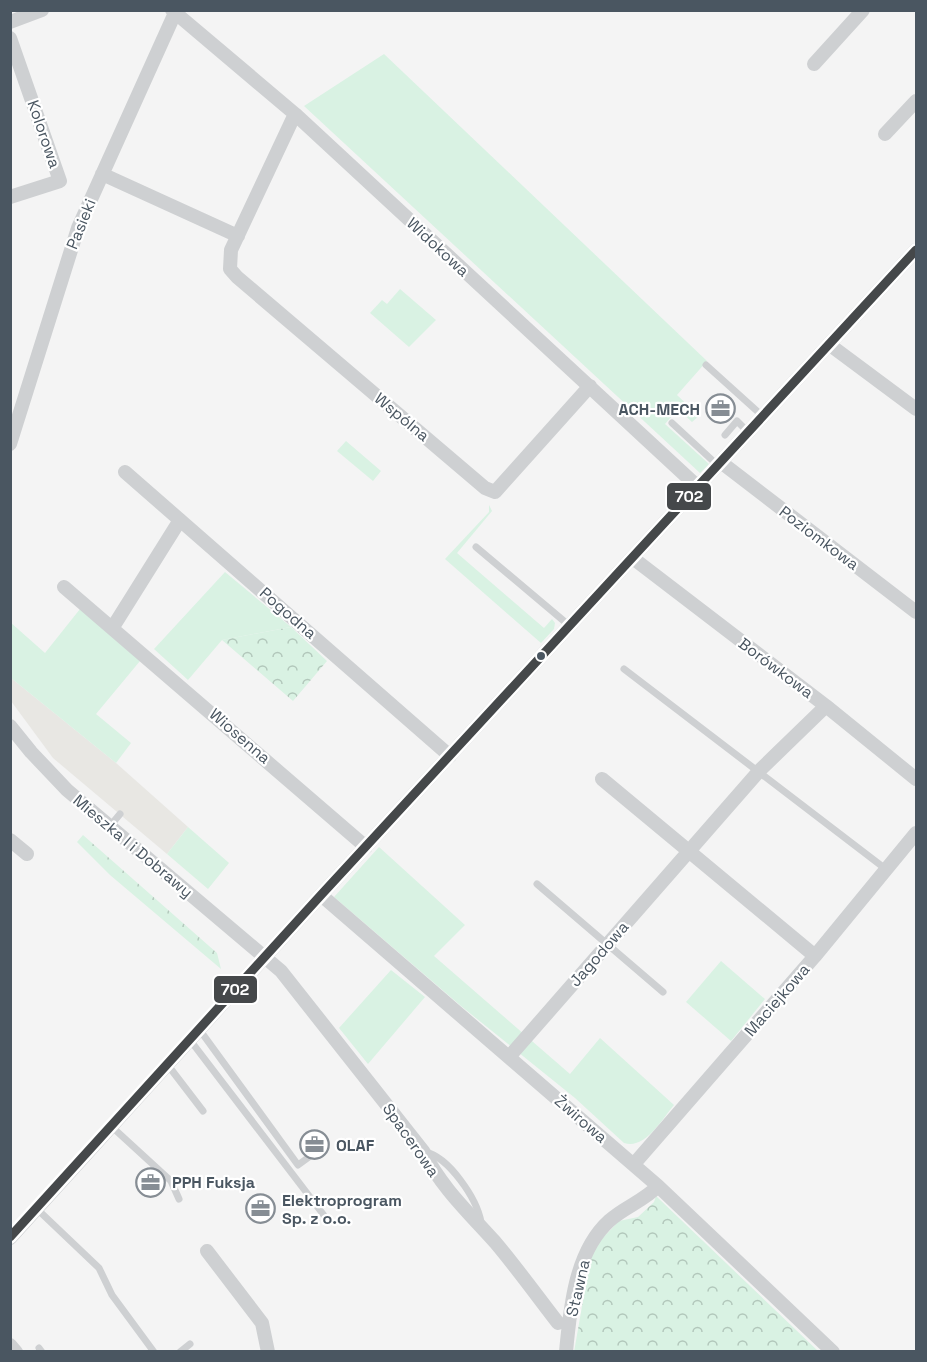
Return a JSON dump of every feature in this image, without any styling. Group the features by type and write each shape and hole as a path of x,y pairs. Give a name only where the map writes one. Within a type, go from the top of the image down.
{"street":[{"path":"10,22 42,10"},
{"path":"814,64 863,10"},
{"name":"Widokowa","path":"174,12 295,114 699,488"},
{"name":"Pasieki","path":"10,444 67,260 102,174 174,12"},
{"name":"Kolorowa","path":"10,38 60,181 10,197"},
{"path":"885,134 916,101"},
{"name":"Wspólna","path":"295,114 231,250 230,269 485,488 495,492 590,386"},
{"path":"102,174 238,236"},
{"path":"10,1238 321,895 699,488 717,462 830,345 916,250"},
{"path":"830,345 916,409"},
{"name":"Poziomkowa","path":"717,462 916,612"},
{"name":"Pogodna","path":"125,472 450,756"},
{"path":"113,627 180,520"},
{"name":"Borówkowa","path":"634,559 826,706 916,779"},
{"name":"Wiosenna","path":"64,587 366,847"},
{"name":"Jagodowa","path":"509,1057 759,771 826,706"},
{"name":"Mieszka I i Dobrawy","path":"10,726 56,779 265,957"},
{"path":"602,779 810,952"},
{"name":"Maciejkowa","path":"634,1164 810,952 886,870 916,833"},
{"path":"10,840 27,854"},
{"name":"Żwirowa","path":"321,895 634,1164 833,1352"},
{"name":"Spacerowa","path":"265,957 288,979 423,1151 440,1180 558,1323"},
{"name":"Stawna","path":"566,1352 576,1288 592,1240 614,1216 645,1198 658,1186"},
{"path":"207,1251 262,1323 268,1352"},
{"path":"10,1345 16,1352"}],"lane":[{"path":"706,365 757,411"},
{"path":"725,435 737,421 743,427"},
{"path":"672,423 717,462"},
{"path":"476,547 571,627"},
{"path":"624,669 886,870"},
{"path":"110,826 120,814"},
{"path":"537,884 663,992"},
{"path":"194,1035 298,1165 309,1156"},
{"path":"194,1035 326,1218"},
{"path":"167,1064 204,1111"},
{"path":"111,1126 171,1181 179,1199"},
{"path":"37,1209 99,1268 112,1295 154,1352"},
{"path":"180,1352 190,1344"}],"shaded area":[{"path":"11,678 116,763 188,827 167,854 53,758 11,701"}],"green space":[{"path":"384,54 707,361 677,395 699,416 692,422 678,409 665,424 709,464 700,473 304,106"},
{"path":"400,289 436,320 409,347 370,313 382,300 387,304"},
{"path":"346,441 381,471 373,481 337,451"},
{"path":"489,505 492,511 457,553 544,628 552,619 555,623 554,629 541,643 445,559 489,512"},
{"path":"225,572 291,627 222,640 188,680 154,649"},
{"path":"80,609 140,661 96,714 131,743 116,763 11,678 10,622 45,653"},
{"path":"291,627 327,661 293,701 222,640"},
{"path":"188,827 229,863 208,889 167,854"},
{"path":"83,835 217,953 221,969 110,875 77,842"},
{"path":"379,847 465,925 434,956 570,1074 600,1038 674,1105 646,1138 632,1144 624,1143 575,1098 461,1006 334,897"},
{"path":"721,961 765,999 731,1041 686,1002"},
{"path":"391,970 425,997 368,1064 339,1028"},
{"path":"656,1196 818,1351 574,1352 592,1249 619,1221 638,1217 654,1202"}],"transit line":[{"name":"702","path":"10,1237 321,895 916,250"}],"place":[{"name":"ACH-MECH","path":"721,409"},
{"name":"OLAF","path":"315,1145"},
{"name":"PPH Fuksja","path":"151,1182"},
{"name":"Elektroprogram Sp. z o.o.","path":"261,1209"}]}
